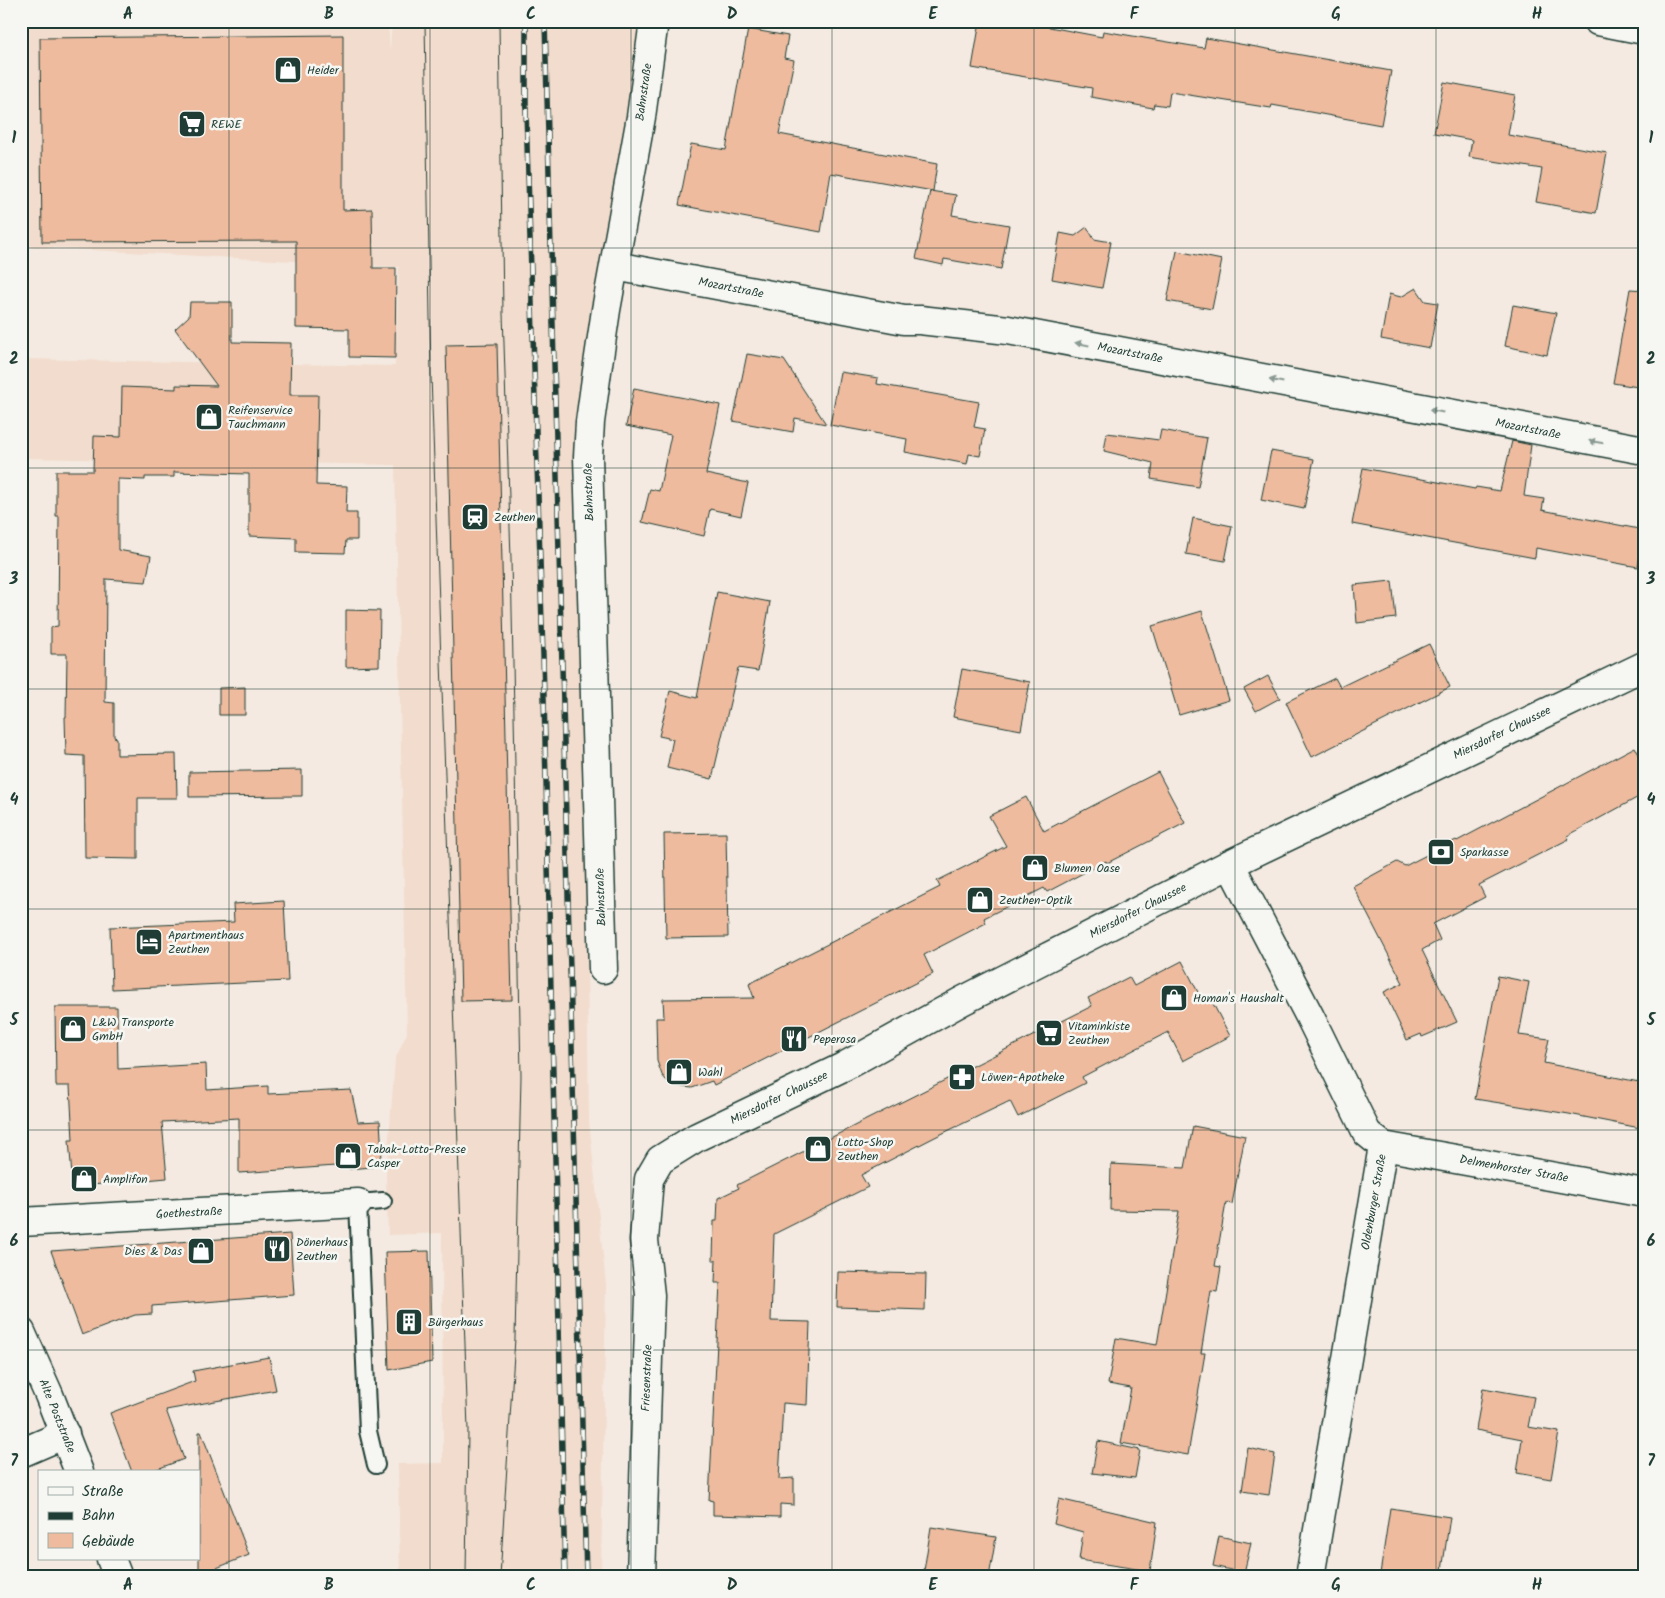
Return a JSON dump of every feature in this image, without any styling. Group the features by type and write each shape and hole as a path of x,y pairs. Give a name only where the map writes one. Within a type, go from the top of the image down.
{"street":[{"name":"Bahnstraße","path":"603,969 588,457 590,422 606,310 642,117 654,21"},
{"path":"1598,21 1643,27"},
{"name":"Mozartstraße","path":"615,266 904,320 920,320 1008,330 1644,450"},
{"name":"Miersdorfer Chaussee","path":"649,1179 660,1160 697,1137 843,1067 962,1001 1230,864 1644,666"},
{"name":"Oldenburger Straße","path":"1230,864 1310,1017 1367,1133 1383,1146 1310,1577"},
{"name":"Delmenhorster Straße","path":"1383,1146 1644,1193"},
{"name":"Friesenstraße","path":"641,1577 650,1295 644,1240 649,1179"},
{"name":"Goethestraße","path":"21,1222 370,1202"},
{"name":"Alte Poststraße","path":"21,1332 66,1434 78,1470"},
{"path":"21,1453 66,1434"},
{"path":"111,1560 118,1577"}],"lane":[{"path":"370,1202 368,1431 376,1465"}],"shaded area":[{"path":"21,21 388,21 390,51 392,21 642,21 581,453 589,1121 606,1285 601,1577 400,1577 398,1464 443,1463 442,1233 388,1235 386,1176 395,1060 407,1033 395,465 24,458 21,359 395,366 399,267 21,246"}],"building":[{"path":"980,21 1039,21 1039,25 1102,37 1103,31 1204,48 1206,38 1391,71 1381,125 1272,105 1271,108 1170,92 1168,106 1154,104 1153,108 1091,97 1092,88 972,68"},
{"path":"748,29 788,36 784,58 794,60 779,134 937,164 933,191 831,173 821,232 679,205 691,144 726,150"},
{"name":"REWE","path":"343,35 343,210 372,209 373,268 396,268 395,358 349,357 349,329 296,328 296,241 42,242 40,38"},
{"path":"1444,82 1515,95 1508,135 1607,153 1596,213 1536,202 1542,169 1469,157 1472,140 1434,133"},
{"path":"930,191 956,195 952,215 1009,225 1001,269 944,259 943,265 916,259"},
{"path":"1087,227 1094,239 1111,242 1102,288 1052,279 1060,233 1075,236"},
{"path":"1177,251 1222,260 1212,309 1167,301"},
{"path":"1416,288 1425,301 1438,303 1430,348 1381,339 1389,294 1401,297"},
{"path":"1630,289 1644,290 1644,388 1613,383"},
{"path":"190,302 232,302 232,342 291,343 290,395 318,395 316,485 347,486 346,513 357,513 357,540 346,540 345,553 296,552 296,538 249,536 249,474 174,472 174,477 145,477 145,480 118,479 118,550 151,556 146,582 106,579 105,702 114,703 114,737 117,738 117,755 176,754 177,798 138,798 138,859 85,858 84,756 66,755 67,654 51,654 51,627 58,626 59,516 56,516 56,471 93,471 94,436 121,437 122,387 176,389 176,385 217,386 175,329 189,316"},
{"path":"1513,305 1556,313 1547,355 1505,346"},
{"path":"497,344 512,1000 461,1001 446,345"},
{"path":"747,354 784,360 826,424 795,418 793,432 733,421"},
{"path":"840,372 878,378 877,384 979,402 974,427 985,429 980,456 969,454 967,464 905,452 907,439 830,425"},
{"path":"634,388 720,405 706,474 748,483 741,516 710,509 704,536 642,522 650,489 659,491 671,435 626,426"},
{"path":"1161,430 1207,438 1198,487 1151,479 1153,463 1104,451 1107,433 1159,440"},
{"path":"1512,441 1531,445 1524,496 1544,499 1542,510 1644,530 1638,567 1536,548 1535,558 1352,524 1363,468 1475,489 1476,487 1500,491"},
{"path":"1271,451 1314,459 1304,509 1261,500"},
{"path":"1193,518 1232,526 1225,561 1186,554"},
{"path":"1392,581 1396,618 1357,623 1354,585"},
{"path":"717,592 770,602 758,671 738,668 712,779 667,768 673,739 659,736 670,691 697,698"},
{"path":"346,610 380,611 379,666 346,667"},
{"path":"1202,611 1229,700 1179,715 1152,626"},
{"path":"1429,644 1450,687 1312,757 1286,702 1335,678 1340,687"},
{"path":"962,669 1030,682 1021,730 953,717"},
{"path":"1268,676 1280,698 1256,711 1244,689"},
{"path":"245,687 245,715 219,715 219,688"},
{"path":"1635,747 1644,764 1644,794 1567,836 1569,839 1479,885 1485,897 1433,924 1440,940 1422,950 1457,1022 1422,1037 1421,1034 1407,1040 1384,992 1403,983 1353,886 1397,862 1405,866 1457,841"},
{"path":"302,770 302,796 189,797 189,772"},
{"path":"1158,772 1185,823 1047,892 1044,888 984,918 986,923 924,955 933,974 714,1085 712,1081 692,1088 676,1086 662,1075 657,1061 656,1018 664,1018 663,999 754,998 749,984 940,887 937,881 1006,846 989,816 1026,797 1044,831"},
{"path":"726,833 728,937 666,938 664,834"},
{"path":"284,901 288,981 112,989 110,927 234,922 233,904"},
{"path":"1182,961 1203,1002 1210,998 1230,1036 1183,1061 1168,1032 1082,1077 1085,1083 1018,1117 1010,1101 935,1137 861,1175 868,1187 774,1234 771,1321 810,1322 807,1405 783,1403 779,1479 794,1478 794,1505 780,1504 780,1517 713,1515 713,1501 709,1500 720,1283 715,1283 716,1260 713,1260 714,1221 717,1221 718,1198 739,1188 737,1185 1092,1006 1088,998 1129,977 1134,986"},
{"path":"1498,976 1529,982 1519,1035 1549,1039 1544,1063 1644,1083 1644,1125 1641,1125 1640,1128 1475,1099"},
{"path":"55,1007 117,1007 118,1069 206,1064 207,1090 268,1086 268,1094 351,1090 358,1122 380,1121 382,1154 372,1167 349,1169 349,1165 239,1173 239,1118 162,1122 167,1178 81,1186 72,1176 69,1140 73,1140 70,1086 56,1086"},
{"path":"1193,1126 1245,1136 1232,1204 1226,1203 1215,1266 1221,1267 1217,1292 1211,1291 1201,1353 1205,1353 1188,1455 1121,1443 1131,1388 1108,1384 1116,1338 1157,1345 1179,1211 1110,1210 1111,1164 1185,1168"},
{"path":"290,1234 294,1295 152,1306 152,1314 135,1315 82,1335 51,1251"},
{"name":"Bürgerhaus","path":"429,1251 432,1362 389,1370 385,1252"},
{"path":"838,1272 926,1274 925,1310 837,1307"},
{"path":"269,1357 276,1390 166,1410 184,1459 154,1470 131,1470 110,1413 195,1381 193,1371"},
{"path":"1483,1388 1534,1397 1528,1427 1559,1432 1551,1479 1517,1473 1522,1439 1476,1430"},
{"path":"199,1432 201,1432 249,1555 199,1575 200,1470"},
{"path":"1098,1441 1140,1450 1135,1478 1092,1473"},
{"path":"1248,1448 1275,1454 1269,1495 1242,1491"},
{"path":"1059,1499 1157,1522 1150,1571 1079,1560 1083,1532 1054,1524"},
{"path":"1390,1508 1450,1517 1441,1577 1400,1577 1380,1574"},
{"path":"931,1527 996,1537 989,1577 923,1577"},
{"path":"1219,1536 1251,1543 1244,1573 1213,1566"}],"tram line":[{"path":"425,21 431,376 468,1430 466,1577"},
{"path":"499,21 503,313 511,559 521,1076 515,1338 500,1577"}],"railway":[{"path":"526,21 526,111 543,655 565,1577"},
{"path":"545,21 586,1577"}],"place":[{"name":"Heider","path":"288,70"},
{"name":"REWE","path":"192,124"},
{"name":"Reifenservice Tauchmann","path":"209,417"},
{"name":"Zeuthen","path":"475,517"},
{"name":"Sparkasse","path":"1441,852"},
{"name":"Blumen Oase","path":"1035,868"},
{"name":"Zeuthen-Optik","path":"980,900"},
{"name":"Apartmenthaus Zeuthen","path":"149,942"},
{"name":"Homan's Haushalt","path":"1174,998"},
{"name":"L&W Transporte GmbH","path":"73,1029"},
{"name":"Vitaminkiste Zeuthen","path":"1049,1033"},
{"name":"Peperosa","path":"794,1039"},
{"name":"Wahl","path":"679,1072"},
{"name":"Löwen-Apotheke","path":"962,1077"},
{"name":"Lotto-Shop Zeuthen","path":"818,1149"},
{"name":"Tabak-Lotto-Presse Casper","path":"348,1156"},
{"name":"Amplifon","path":"84,1179"},
{"name":"Dönerhaus Zeuthen","path":"277,1249"},
{"name":"Dies & Das","path":"201,1251"},
{"name":"Bürgerhaus","path":"409,1322"}]}
